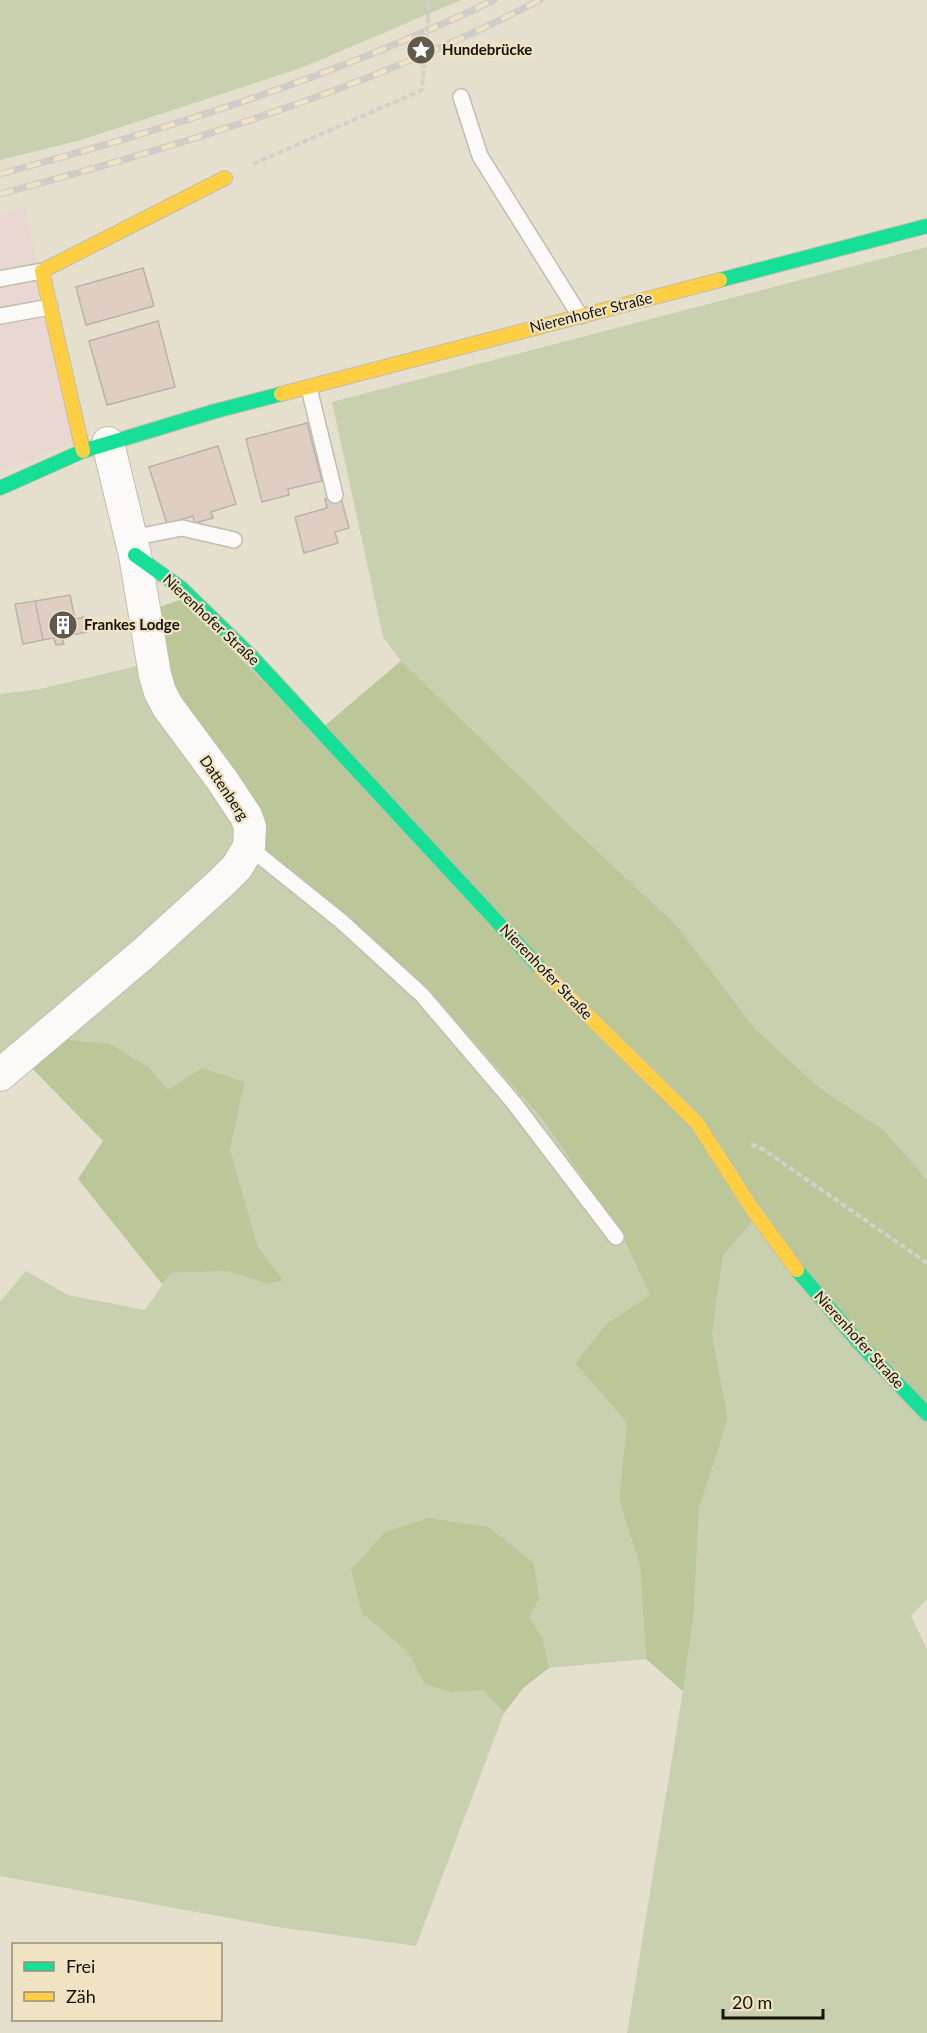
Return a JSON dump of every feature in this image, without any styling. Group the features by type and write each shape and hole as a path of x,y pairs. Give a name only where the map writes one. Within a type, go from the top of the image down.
{"street":[{"path":"95,447 50,307 42,271 225,178"},
{"name":"Nierenhofer Straße","path":"0,488 95,447 212,412 927,226"},
{"name":"Dattenberg","path":"95,447 133,546 155,675 160,692 187,735 246,816 250,827 249,847"},
{"name":"Nierenhofer Straße","path":"133,546 181,588 251,656 542,970 697,1123 716,1148 759,1219 805,1279 879,1366 927,1414"},
{"path":"0,1075 144,953 237,867 249,847"}],"lane":[{"path":"461,97 480,156 580,316"},
{"path":"0,279 42,271"},
{"path":"0,316 50,307"},
{"path":"309,388 335,495"},
{"path":"133,546 183,528 234,540"},
{"path":"249,847 341,921 422,995 514,1103 616,1237"}],"path":[{"path":"225,178 263,158 422,90 428,0"},
{"path":"716,1148 733,1142 750,1144 764,1150 927,1263"}],"shaded area":[{"path":"25,207 73,443 0,473 0,213"}],"green space":[{"path":"0,0 461,0 301,68 81,140 0,160"},
{"path":"927,247 927,1180 885,1131 820,1088 757,1031 676,925 401,661 383,637 332,402"},
{"path":"182,599 315,734 401,661 676,925 757,1031 820,1088 885,1131 927,1180 927,1411 754,1219 723,1256 712,1335 728,1418 699,1509 694,1612 683,1691 646,1659 640,1566 619,1499 627,1423 575,1363 607,1323 650,1295 622,1235 543,1120 430,992 246,850 251,827 169,707 157,608"},
{"path":"146,664 339,922 430,992 543,1120 622,1235 650,1295 607,1323 575,1363 627,1423 619,1499 640,1566 646,1659 549,1668 524,1687 504,1713 416,1946 278,1927 0,1876 0,1302 26,1271 68,1295 145,1310 170,1273 227,1271 268,1284 282,1279 258,1247 230,1149 245,1082 168,1090 150,1068 109,1043 77,1041 51,1034 0,1074 0,694 40,689"},
{"path":"51,1034 77,1041 109,1043 150,1068 168,1090 202,1068 245,1082 230,1149 258,1247 283,1280 268,1284 227,1271 171,1273 162,1284 78,1179 103,1141 22,1058"},
{"path":"754,1219 927,1411 927,1599 911,1616 927,1649 927,2033 627,2033 694,1612 699,1509 728,1418 712,1335 723,1256"},
{"path":"429,1518 488,1527 534,1563 539,1599 529,1617 542,1638 549,1668 524,1687 504,1713 484,1690 452,1692 425,1684 408,1652 362,1613 351,1570 385,1532"}],"building":[{"path":"143,268 154,306 86,325 76,287"},
{"path":"158,321 175,387 107,405 89,341"},
{"path":"307,423 322,481 288,489 289,495 262,502 246,439"},
{"path":"218,446 236,504 211,512 213,518 195,523 193,516 167,524 149,467"},
{"path":"340,494 349,528 335,532 338,543 304,553 295,517 327,508 325,499"},
{"name":"Frankes Lodge","path":"70,595 75,619 84,617 87,632 62,637 64,644 56,645 54,638 43,640 35,601"},
{"path":"35,601 43,640 23,644 15,604"}],"railway":[{"path":"0,174 126,139 251,99 374,53 494,0"},
{"path":"0,194 138,155 275,112 410,61 540,0"}],"traffic: fast":[{"path":"720,280 927,226"},
{"path":"0,488 83,451 281,394"},
{"path":"135,555 181,588 251,656 541,969"},
{"path":"797,1270 860,1344 927,1414"}],"traffic: slow":[{"path":"83,451 42,271 225,178"},
{"path":"281,394 720,280"},
{"path":"541,969 697,1123 751,1207 797,1270"}],"place":[{"name":"Hundebrücke","path":"421,50"},
{"name":"Frankes Lodge","path":"63,625"}]}
